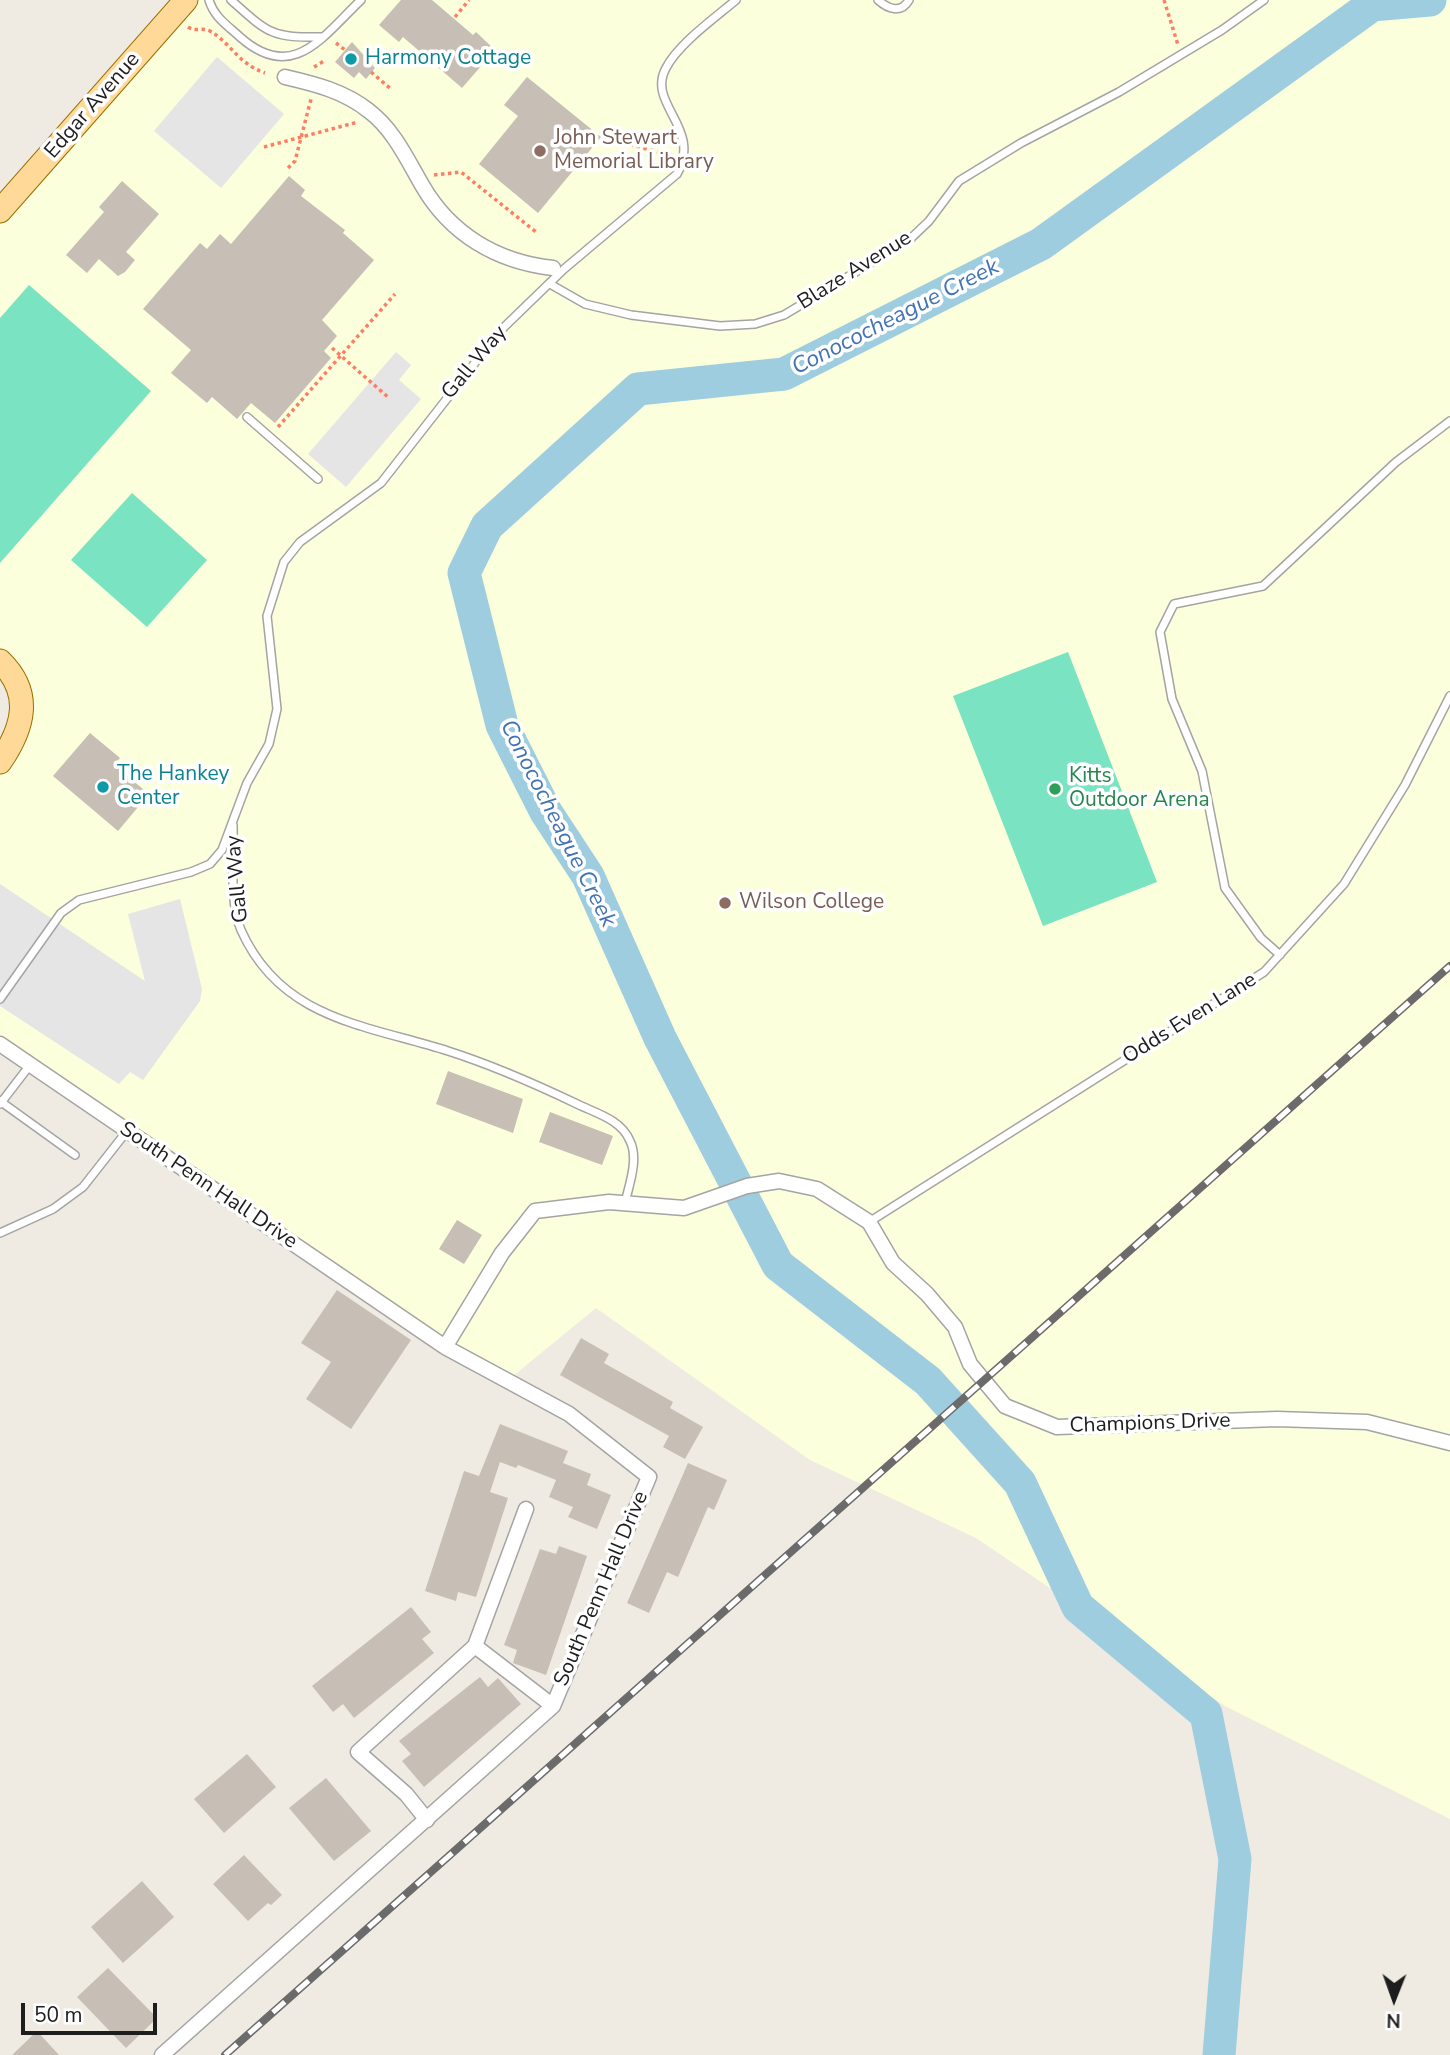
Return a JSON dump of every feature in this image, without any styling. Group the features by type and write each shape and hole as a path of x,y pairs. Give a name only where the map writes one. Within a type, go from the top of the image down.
{"main road":[{"name":"Edgar Avenue","path":"0,211 186,0"},
{"path":"0,661 19,686 23,711 21,726 0,762"}],"street":[{"path":"285,77 334,90 371,112 394,139 434,205 468,238 514,261 559,268"},
{"name":"South Penn Hall Drive","path":"0,1044 445,1347 569,1414 649,1477 553,1706 162,2055"},
{"name":"Champions Drive","path":"625,1203 684,1208 747,1186 779,1181 817,1189 869,1222 893,1263 927,1294 955,1327 970,1364 1005,1406 1057,1427 1277,1419 1367,1422 1450,1443"},
{"path":"445,1347 502,1253 535,1211 608,1202 625,1203"},
{"path":"427,1820 406,1794 358,1752 475,1646 526,1508"},
{"path":"475,1646 553,1706"}],"lane":[{"path":"209,0 213,12 252,47 277,56 307,52 361,0"},
{"path":"231,0 266,32 297,38 323,37"},
{"path":"684,159 685,140 664,98 664,69 705,26 736,0"},
{"path":"878,0 886,8 897,9 906,6 909,0"},
{"name":"Blaze Avenue","path":"550,284 585,304 631,315 720,326 755,324 784,315 909,240 929,222 959,181 1021,143 1119,92 1264,0"},
{"name":"Gall Way","path":"625,1203 633,1163 632,1144 617,1123 504,1070 405,1039 352,1026 299,998 274,977 250,948 240,928 233,821 247,782 269,744 277,709 267,616 284,562 300,542 381,483 499,332 550,284 559,268 677,174 684,159"},
{"path":"247,417 318,480"},
{"path":"1280,955 1261,938 1225,888 1202,771 1172,699 1160,632 1174,604 1263,586 1396,462 1450,421"},
{"name":"Odds Even Lane","path":"869,1222 1264,972 1344,884 1405,785 1450,696"},
{"path":"0,999 61,913 79,900 191,872 210,863 222,850 233,821"},
{"path":"30,1065 1,1102 75,1155"},
{"path":"0,1233 53,1209 83,1187 127,1130"}],"path":[{"path":"455,17 469,0"},
{"path":"1164,0 1181,54"},
{"path":"188,27 211,32 249,67 265,73"},
{"path":"336,43 345,50"},
{"path":"371,72 391,89"},
{"path":"288,168 295,161 312,94"},
{"path":"264,147 366,119"},
{"path":"623,143 637,144 684,159"},
{"path":"418,177 460,172 536,232"},
{"path":"269,437 395,294"},
{"path":"332,348 389,398"}],"shaded area":[{"name":"Wilson College","path":"186,0 1450,0 1450,1819 1225,1706 976,1538 810,1460 596,1308 507,1381 0,1044 0,762 21,726 0,661 0,211"},
{"path":"217,57 284,114 221,188 154,131"},
{"path":"396,352 411,365 399,380 421,399 346,487 308,454"},
{"path":"0,884 145,981 128,914 180,899 202,989 200,1001 143,1080 130,1072 119,1084 0,1006"}],"green space":[{"path":"29,285 151,391 0,563 0,318"},
{"path":"132,493 207,560 147,627 71,560"},
{"name":"Kitts Outdoor Arena","path":"1068,652 1157,882 1043,926 953,696"}],"building":[{"path":"401,0 432,0 473,35 476,32 495,50 462,88 403,37 399,42 379,25"},
{"name":"Harmony Cottage","path":"352,42 375,68 366,79 359,72 354,78 335,62"},
{"name":"John Stewart Memorial Library","path":"527,77 601,137 538,213 479,164 518,116 504,105"},
{"path":"289,176 305,190 301,196 345,230 343,233 374,260 322,320 337,336 324,351 331,358 275,423 251,403 237,419 212,397 207,403 171,373 191,350 143,309 200,243 207,249 220,234 231,244"},
{"path":"122,181 159,214 126,252 135,260 125,272 118,276 99,259 87,273 66,255 104,212 99,207"},
{"name":"The Hankey Center","path":"90,733 120,758 114,765 149,794 118,831 53,776"},
{"path":"448,1071 523,1099 513,1133 436,1104"},
{"path":"550,1112 613,1136 602,1165 539,1142"},
{"path":"457,1220 482,1235 464,1264 439,1249"},
{"path":"337,1290 411,1340 351,1429 306,1399 331,1362 301,1343"},
{"path":"581,1338 609,1354 604,1363 673,1402 670,1408 703,1427 685,1459 663,1447 669,1436 560,1375"},
{"path":"500,1424 568,1451 563,1463 591,1474 587,1485 611,1495 597,1529 568,1517 573,1507 549,1497 556,1480 518,1465 516,1468 500,1462 490,1492 508,1498 476,1597 458,1592 456,1601 425,1591 464,1471 479,1476"},
{"path":"688,1463 727,1480 714,1510 708,1507 678,1577 667,1572 649,1613 627,1603"},
{"path":"559,1546 587,1556 546,1675 513,1663 517,1650 504,1645 540,1549 556,1554"},
{"path":"411,1607 431,1632 422,1639 434,1653 354,1718 343,1704 333,1712 312,1686"},
{"path":"480,1677 488,1687 498,1678 521,1704 424,1787 402,1761 411,1754 399,1741"},
{"path":"247,1754 276,1787 224,1833 194,1799"},
{"path":"326,1778 371,1831 334,1861 289,1808"},
{"path":"244,1855 282,1895 271,1905 268,1903 248,1921 213,1884"},
{"path":"142,1881 174,1917 123,1963 91,1927"},
{"path":"108,1968 157,2018 126,2048 77,1997"},
{"path":"37,2031 59,2055 12,2055"}],"waterway":[{"name":"Conococheague Creek","path":"1219,2055 1235,1859 1206,1714 1078,1607 1020,1483 928,1381 778,1265 660,1038 588,876 546,812 502,725 464,573 487,526 638,389 784,374 1041,244 1372,5 1430,0"}],"railway":[{"path":"225,2055 1450,966"}],"place":[{"name":"Harmony Cottage","path":"351,59"},
{"name":"John Stewart Memorial Library","path":"540,151"},
{"name":"The Hankey Center","path":"103,787"},
{"name":"Kitts Outdoor Arena","path":"1055,789"},
{"name":"Wilson College","path":"725,903"}]}
